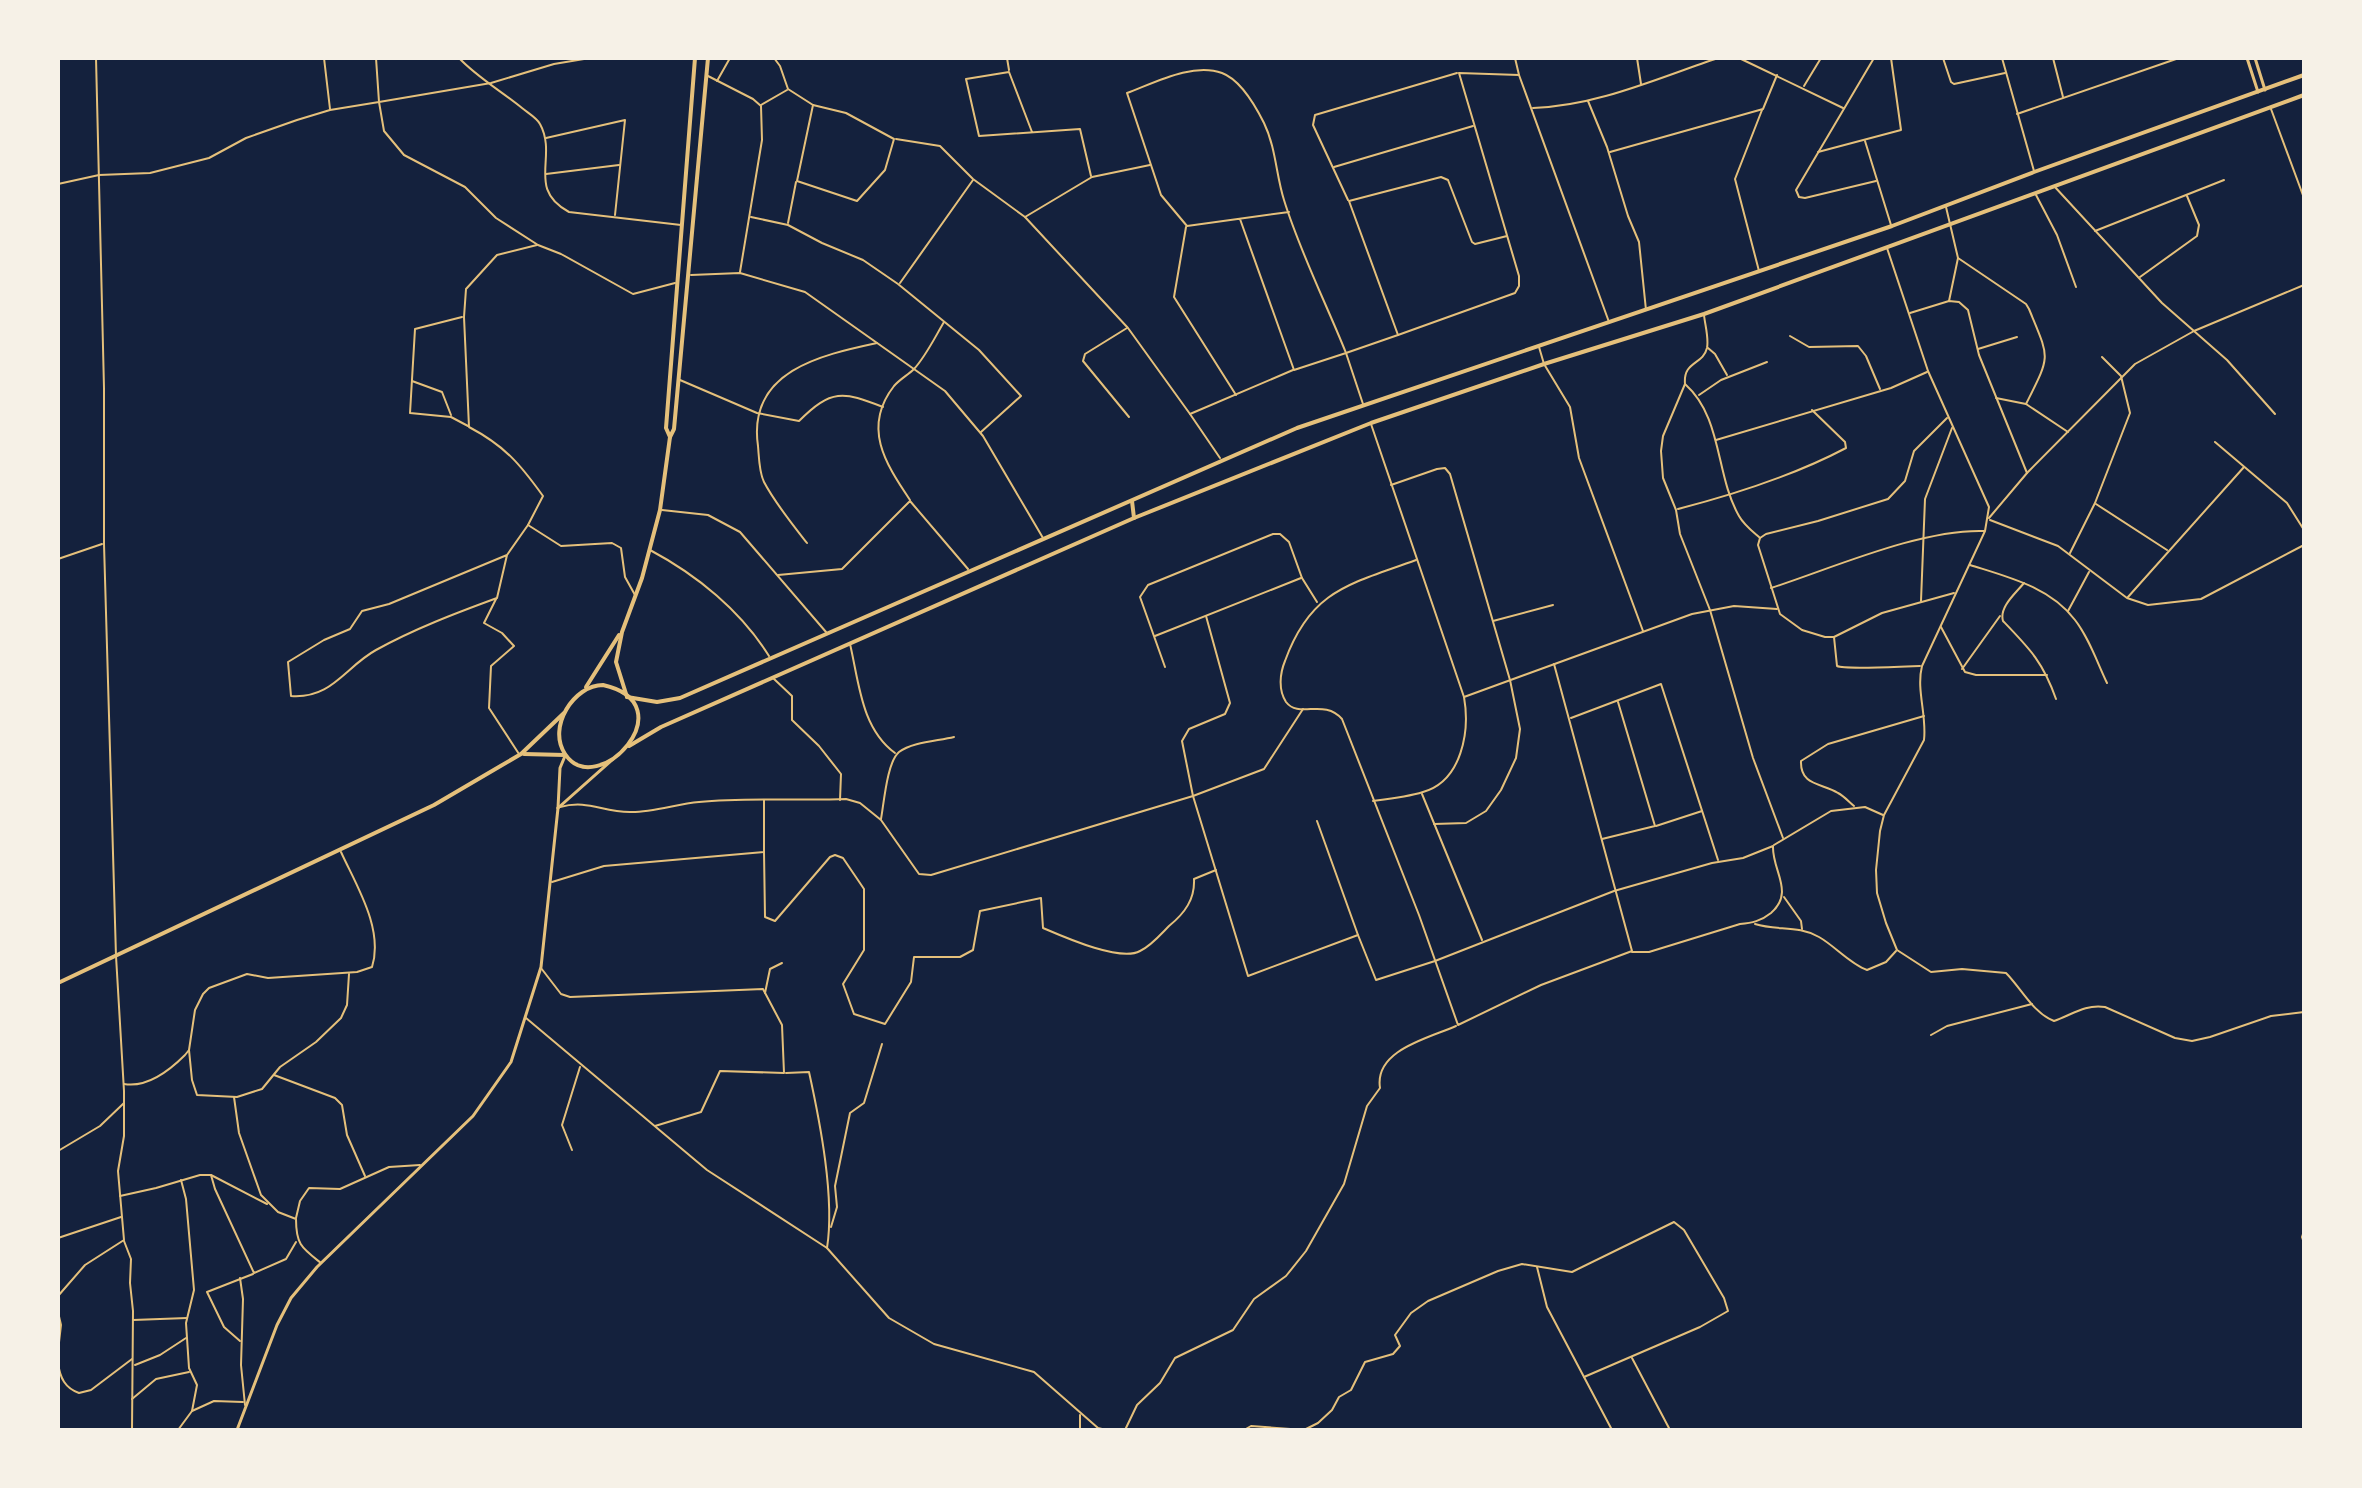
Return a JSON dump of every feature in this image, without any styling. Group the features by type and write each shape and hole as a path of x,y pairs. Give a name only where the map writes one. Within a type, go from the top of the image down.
{"main road":[{"path":"670,437 666,428 695,58"},
{"path":"627,697 616,662 622,632 660,510 670,437 674,429 708,58"},
{"path":"627,697 669,701 1297,428 1892,226 2304,75"},
{"path":"520,754 565,755 574,762 597,766 661,727 772,677 1134,518 1371,423 1704,314 2304,95"},
{"path":"1132,501 1134,518"},
{"path":"58,983 434,805 520,754 564,713 586,687 622,632"},
{"path":"586,687 610,687 634,705 638,720 629,746"},
{"path":"564,713 560,735 565,755"}],"street":[{"path":"96,58 104,388 104,544 116,956 124,1103 124,1136 118,1171 124,1240 131,1259 132,1430"},
{"path":"324,58 330,110"},
{"path":"376,58 384,131 404,155 465,187 496,218 538,245 561,254 633,294 676,283"},
{"path":"459,58 470,70 540,122 545,138 547,194 556,205 569,212 681,225"},
{"path":"58,184 99,175 150,173 209,158 246,138 330,110 491,83 554,64 590,58"},
{"path":"717,81 730,58"},
{"path":"774,58 788,89 813,105 846,113 894,139 940,146 973,179 1025,217 1128,328 1221,461"},
{"path":"1007,58 1009,72 1032,132"},
{"path":"1515,58 1609,323"},
{"path":"1637,58 1641,84"},
{"path":"1532,108 1566,107 1718,58"},
{"path":"1739,58 1844,109"},
{"path":"1803,87 1821,58"},
{"path":"1874,58 1796,190 1799,197 1805,198 1876,181"},
{"path":"1817,153 1901,130 1891,58"},
{"path":"1943,58 1954,84 2006,73"},
{"path":"2002,58 2034,172"},
{"path":"2053,58 2063,99"},
{"path":"2017,114 2179,58"},
{"path":"2247,58 2258,92"},
{"path":"2255,58 2265,90"},
{"path":"1187,226 1161,195 1127,93 1189,72 1209,70 1224,73 1243,89 1264,124 1289,212 1346,353 1363,405"},
{"path":"1009,72 966,79 979,136 1080,129 1092,177"},
{"path":"1398,335 1349,201 1313,125 1315,115 1459,73 1519,75"},
{"path":"1190,414 1294,370 1515,293 1519,276 1459,73"},
{"path":"1759,272 1735,179 1777,75"},
{"path":"706,76 761,106 762,140 740,273"},
{"path":"761,106 788,89"},
{"path":"1588,101 1609,153 1642,255 1646,311"},
{"path":"788,225 813,105"},
{"path":"2271,108 2304,198"},
{"path":"1609,153 1763,109"},
{"path":"545,138 625,120 615,216"},
{"path":"1333,168 1475,125"},
{"path":"797,181 857,201 885,170 894,139"},
{"path":"1865,141 1892,226"},
{"path":"545,174 621,165"},
{"path":"1025,217 1092,177 1151,165"},
{"path":"1349,201 1441,177 1448,180 1472,242 1475,244 1507,236"},
{"path":"898,284 973,179"},
{"path":"2094,231 2224,180"},
{"path":"2054,186 2162,303 2227,360 2275,414"},
{"path":"2034,192 2057,235 2076,287"},
{"path":"2139,277 2197,236 2199,225 2187,196"},
{"path":"1946,206 1958,258 1949,301"},
{"path":"1187,226 1289,212"},
{"path":"751,217 788,225 863,260 898,284 979,350 1021,396 980,432"},
{"path":"1240,219 1294,370"},
{"path":"1187,226 1174,297 1236,395"},
{"path":"469,427 464,317 466,289 497,255 538,245"},
{"path":"1887,247 1928,371 1989,507 1985,531 1922,666 1919,678 1925,716 1924,740 1884,815 1876,870 1877,893 1897,950 1931,972 1962,969 2006,973 2046,1018 2054,1021 2084,1007 2105,1007 2175,1038 2192,1041 2271,1016 2304,1012"},
{"path":"1958,258 2029,309 2047,358 2026,404"},
{"path":"688,275 740,273 805,292 945,391 980,432 1043,539"},
{"path":"1989,519 2027,473 2135,364 2194,331 2304,285"},
{"path":"1909,314 1949,301 1959,302 1968,310 1977,349 2027,473"},
{"path":"1704,314 1707,348 1704,355 1687,369 1685,384 1663,436 1663,478 1676,510 1680,534 1710,610 1753,758 1783,838"},
{"path":"464,317 415,329 410,413 451,417 496,441 518,461 543,496 507,555 497,598 484,623 502,633 514,646 491,666 489,708 520,754"},
{"path":"944,322 914,368 894,386 883,407 878,417 880,446 889,469 910,501 970,571"},
{"path":"1128,328 1085,354 1083,361 1129,417"},
{"path":"1790,336 1809,347 1858,346 1866,356 1881,390"},
{"path":"1977,349 2017,337"},
{"path":"807,543 763,479 756,432 757,413 774,384 795,369 832,352 879,343"},
{"path":"1538,346 1544,364 1570,407 1579,458 1643,631"},
{"path":"1707,348 1715,354 1728,377"},
{"path":"2069,554 2095,503 2130,413 2121,376 2102,357"},
{"path":"1698,396 1728,377 1767,362"},
{"path":"1715,440 1900,385 1928,371"},
{"path":"679,379 757,413 799,421 831,395 852,395 883,407"},
{"path":"412,381 442,392 451,417"},
{"path":"1685,384 1698,396 1738,514 1760,538"},
{"path":"1995,398 2026,404 2069,433"},
{"path":"1676,510 1731,495 1802,469 1846,448 1845,442 1812,410"},
{"path":"1948,417 1914,451 1905,481 1888,499 1793,529 1766,534 1760,538 1758,545 1780,614 1802,630 1834,637 1882,613 1955,593"},
{"path":"1371,423 1464,697 1468,720 1454,766 1446,779 1422,793 1373,801"},
{"path":"1921,601 1925,499 1952,427"},
{"path":"2215,442 2287,503 2304,530"},
{"path":"2127,598 2244,467"},
{"path":"1391,485 1437,469 1445,468 1450,474 1510,680 1520,729 1519,744 1501,790 1478,818 1466,823 1434,824"},
{"path":"778,575 842,569 910,501"},
{"path":"2095,503 2169,551"},
{"path":"660,510 708,515 740,532 827,632"},
{"path":"1989,519 2058,546 2127,598 2148,605 2201,599 2304,545"},
{"path":"528,525 561,546 612,543 621,548 625,577 636,595"},
{"path":"1771,588 1922,539 1985,531"},
{"path":"1165,667 1140,597 1148,585 1273,534 1280,534 1289,542 1302,578 1317,603"},
{"path":"58,559 104,544"},
{"path":"650,550 683,568 714,593 754,631 770,657"},
{"path":"497,598 373,652 336,683 309,697 291,696 288,662 324,640 350,629 362,611 389,604 507,555"},
{"path":"1416,560 1348,585 1317,603 1293,638 1280,674 1284,699 1291,707 1327,708 1342,719 1458,1025"},
{"path":"1969,565 2024,582 2058,602 2087,641 2107,683"},
{"path":"2067,612 2090,570"},
{"path":"1154,637 1302,578"},
{"path":"1962,669 2024,582"},
{"path":"1493,621 1553,605"},
{"path":"1464,697 1643,631 1710,610 1734,606 1778,609"},
{"path":"2001,615 2037,657 2048,675 2056,699"},
{"path":"1206,616 1230,703 1225,714 1184,733 1182,741 1193,796 1248,976 1358,935"},
{"path":"1940,625 1962,669 1976,675 2048,675"},
{"path":"1834,637 1835,659 1837,666 1843,669 1922,666"},
{"path":"850,643 872,729 883,744 897,754"},
{"path":"1554,664 1631,952"},
{"path":"772,677 792,696 792,720 819,746 841,774 840,800"},
{"path":"1569,719 1661,684 1719,861"},
{"path":"1617,701 1655,826"},
{"path":"558,808 576,803 635,812 699,802 764,799 860,803 881,820 913,868 919,874 931,875 1193,796 1264,769 1303,709"},
{"path":"1854,806 1839,793 1805,778 1801,761 1828,744 1925,716"},
{"path":"881,820 891,767 897,754 954,737"},
{"path":"237,1430 277,1325 291,1298 321,1263 473,1116 511,1062 541,967 552,882 560,768 565,755"},
{"path":"558,808 613,759"},
{"path":"1422,793 1483,942"},
{"path":"764,799 765,917 775,921 830,857 843,858 864,889 864,950 843,984 854,1014 885,1024 911,982 914,957 960,957 973,950 980,911 1041,898 1043,928 1080,943 1127,954 1140,951 1179,918 1195,895 1194,879 1216,870"},
{"path":"1317,821 1376,980 1435,961 1614,891 1719,861 1743,858 1773,846 1831,811 1854,806 1884,815"},
{"path":"1602,839 1702,811"},
{"path":"1773,846 1772,858 1779,870 1782,896 1801,921 1803,930"},
{"path":"341,851 368,913 375,949 372,967 349,973 268,978 247,974 209,988 195,1010 189,1050 197,1095 234,1096 262,1089 273,1075 341,1018 347,1005 349,973"},
{"path":"552,882 604,866 764,852"},
{"path":"1753,923 1774,910 1782,896"},
{"path":"1125,1430 1137,1405 1160,1383 1175,1358 1233,1330 1254,1299 1286,1276 1306,1251 1344,1184 1367,1106 1380,1088 1378,1079 1385,1063 1408,1047 1541,985 1631,952 1649,952 1740,924 1803,930 1821,937 1833,950 1867,970 1886,962 1897,950"},
{"path":"765,994 770,969 782,963"},
{"path":"541,967 561,994 570,997 763,989 782,1025 784,1073"},
{"path":"1931,1035 1947,1026 2033,1004"},
{"path":"526,1018 707,1170 827,1248 889,1318 934,1344 1034,1372 1098,1428 1106,1430"},
{"path":"827,1248 837,1207 835,1186 850,1113 864,1103 882,1044"},
{"path":"123,1084 134,1086 146,1083 180,1061 189,1050"},
{"path":"572,1150 562,1125 581,1066"},
{"path":"654,1126 701,1112 720,1071 809,1072 821,1126 830,1228"},
{"path":"273,1075 335,1098 342,1105 347,1135 365,1177"},
{"path":"234,1096 239,1133 249,1166 254,1182 268,1205"},
{"path":"58,1151 100,1126 124,1103"},
{"path":"321,1263 297,1240 296,1219 300,1201 309,1188 340,1189 389,1167 423,1165"},
{"path":"120,1196 211,1175 296,1219"},
{"path":"211,1175 254,1273"},
{"path":"178,1430 192,1411 197,1385 190,1372 187,1338 194,1290 186,1199 181,1180"},
{"path":"58,1238 122,1216"},
{"path":"1244,1430 1251,1426 1304,1430 1318,1423 1332,1410 1339,1397 1351,1390 1365,1362 1393,1354 1400,1346 1395,1335 1411,1313 1428,1301 1522,1264 1572,1272 1674,1222 1684,1230 1724,1298 1728,1311 1700,1327 1584,1377"},
{"path":"2304,1231 2304,1243"},
{"path":"58,1296 85,1265 124,1240"},
{"path":"241,1341 224,1327 207,1292 286,1259 297,1240"},
{"path":"1537,1266 1547,1307 1612,1430"},
{"path":"240,1278 245,1409"},
{"path":"58,1312 61,1325 58,1351"},
{"path":"133,1320 188,1317"},
{"path":"133,1366 160,1355 187,1338"},
{"path":"1631,1357 1670,1430"},
{"path":"58,1363 59,1374 66,1386 79,1393 91,1390 133,1359"},
{"path":"131,1400 156,1379 190,1372"},
{"path":"192,1411 214,1401 244,1401"},
{"path":"1080,1413 1080,1430"}]}
